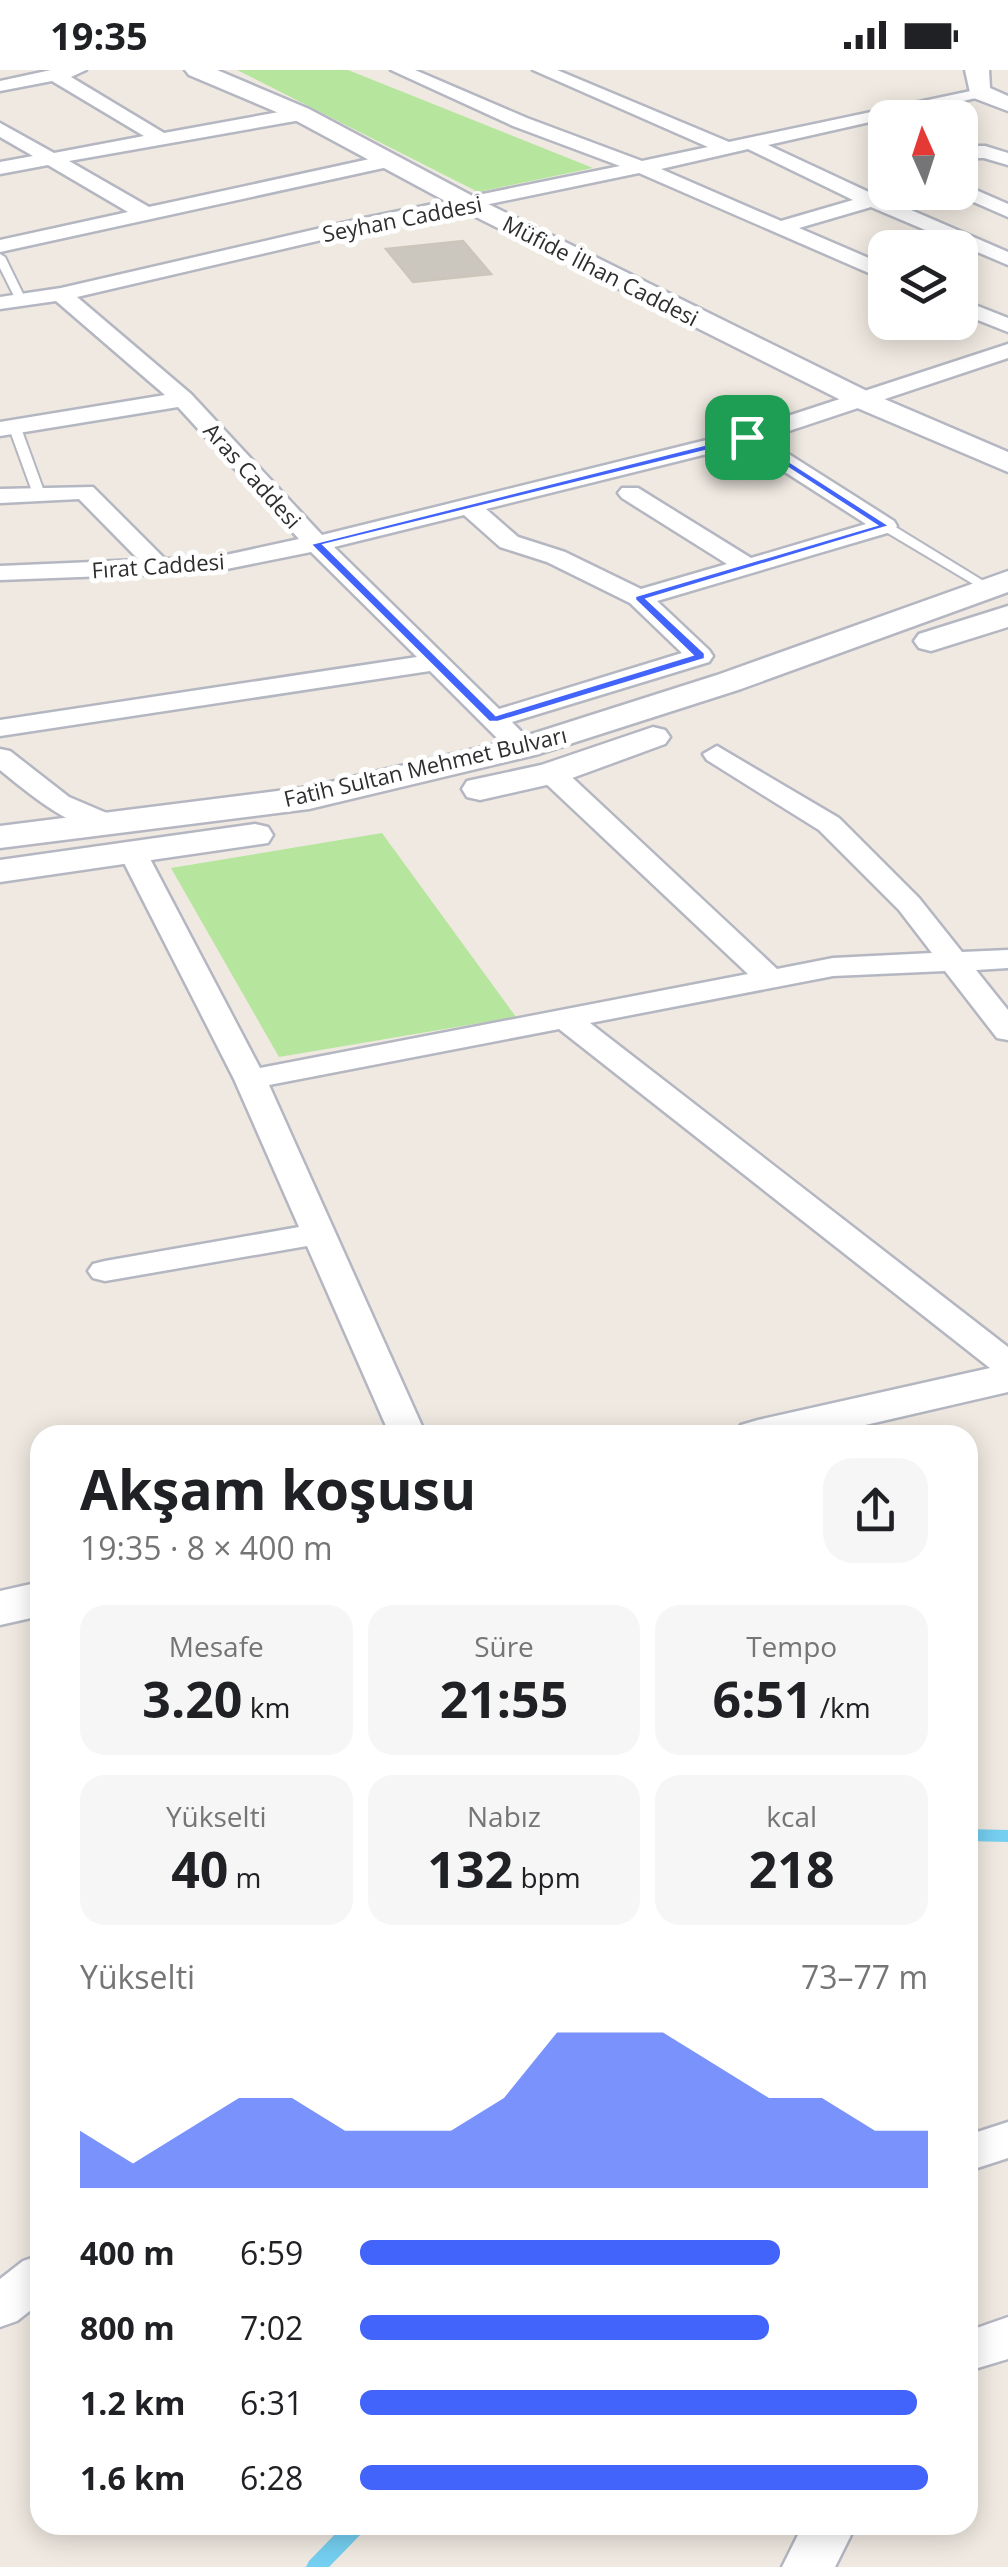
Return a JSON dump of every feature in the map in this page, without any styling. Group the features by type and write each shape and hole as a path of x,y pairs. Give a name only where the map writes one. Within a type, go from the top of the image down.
{"street":[{"path":"0,86 78,70"},
{"name":"Müfide İlhan Caddesi","path":"197,70 300,114 865,401 1008,463"},
{"path":"400,70 520,122 644,168 868,265"},
{"path":"542,70 727,148"},
{"path":"56,75 163,140"},
{"name":"Seyhan Caddesi","path":"10,301 61,294 360,225 644,168 850,120 995,93"},
{"path":"0,168 300,114"},
{"path":"850,120 868,128"},
{"path":"0,130 146,214"},
{"path":"751,143 868,199"},
{"path":"978,152 1008,159"},
{"path":"0,246 388,161"},
{"path":"978,198 1008,211"},
{"path":"780,227 868,201"},
{"path":"890,210 929,230"},
{"path":"978,249 1008,240"},
{"path":"978,253 1008,260"},
{"name":"Aras Caddesi","path":"61,294 184,399 316,544 523,748"},
{"path":"978,313 1008,326"},
{"name":"Fırat Caddesi","path":"0,573 212,566 316,544 747,437 865,401 1008,350"},
{"path":"14,422 184,399"},
{"path":"747,437 885,526"},
{"path":"0,496 85,492 159,568"},
{"path":"630,492 747,566"},
{"path":"468,506 509,542 556,557 639,598 700,656 494,719"},
{"path":"639,598 885,526"},
{"name":"Fatih Sultan Mehmet Bulvarı","path":"0,837 309,798 523,748 1002,595"},
{"name":"Fatih Sultan Mehmet Bulvarı","path":"0,871 330,823 551,773 1002,595"},
{"path":"0,728 436,662"},
{"path":"717,754 829,824 910,904 1008,1031"},
{"path":"0,757 59,803 106,823"},
{"path":"551,773 771,978"},
{"path":"133,853 250,1079 404,1425"},
{"path":"250,1079 833,967 1008,959"},
{"path":"563,1016 1008,1364"},
{"path":"104,1271 319,1234"},
{"path":"802,1425 1008,1378"},
{"path":"0,1608 30,1601"},
{"path":"978,2149 1008,2140"},
{"path":"0,2307 30,2282"},
{"path":"978,2348 1008,2338"},
{"path":"808,2567 825,2535"}],"lane":[{"path":"0,256 10,301"},
{"path":"14,422 39,494"},
{"path":"885,526 1002,595"}],"green space":[{"path":"237,70 348,70 593,168 478,192"},
{"path":"382,833 516,1017 279,1057 171,868"}],"building":[{"path":"463,241 491,274 413,282 386,249"}],"waterway":[{"path":"978,1835 1008,1836"},
{"path":"316,2567 347,2535"}],"route":[{"path":"747,437 885,526 639,598 700,656 494,719 316,544 351,536 747,437"}]}
